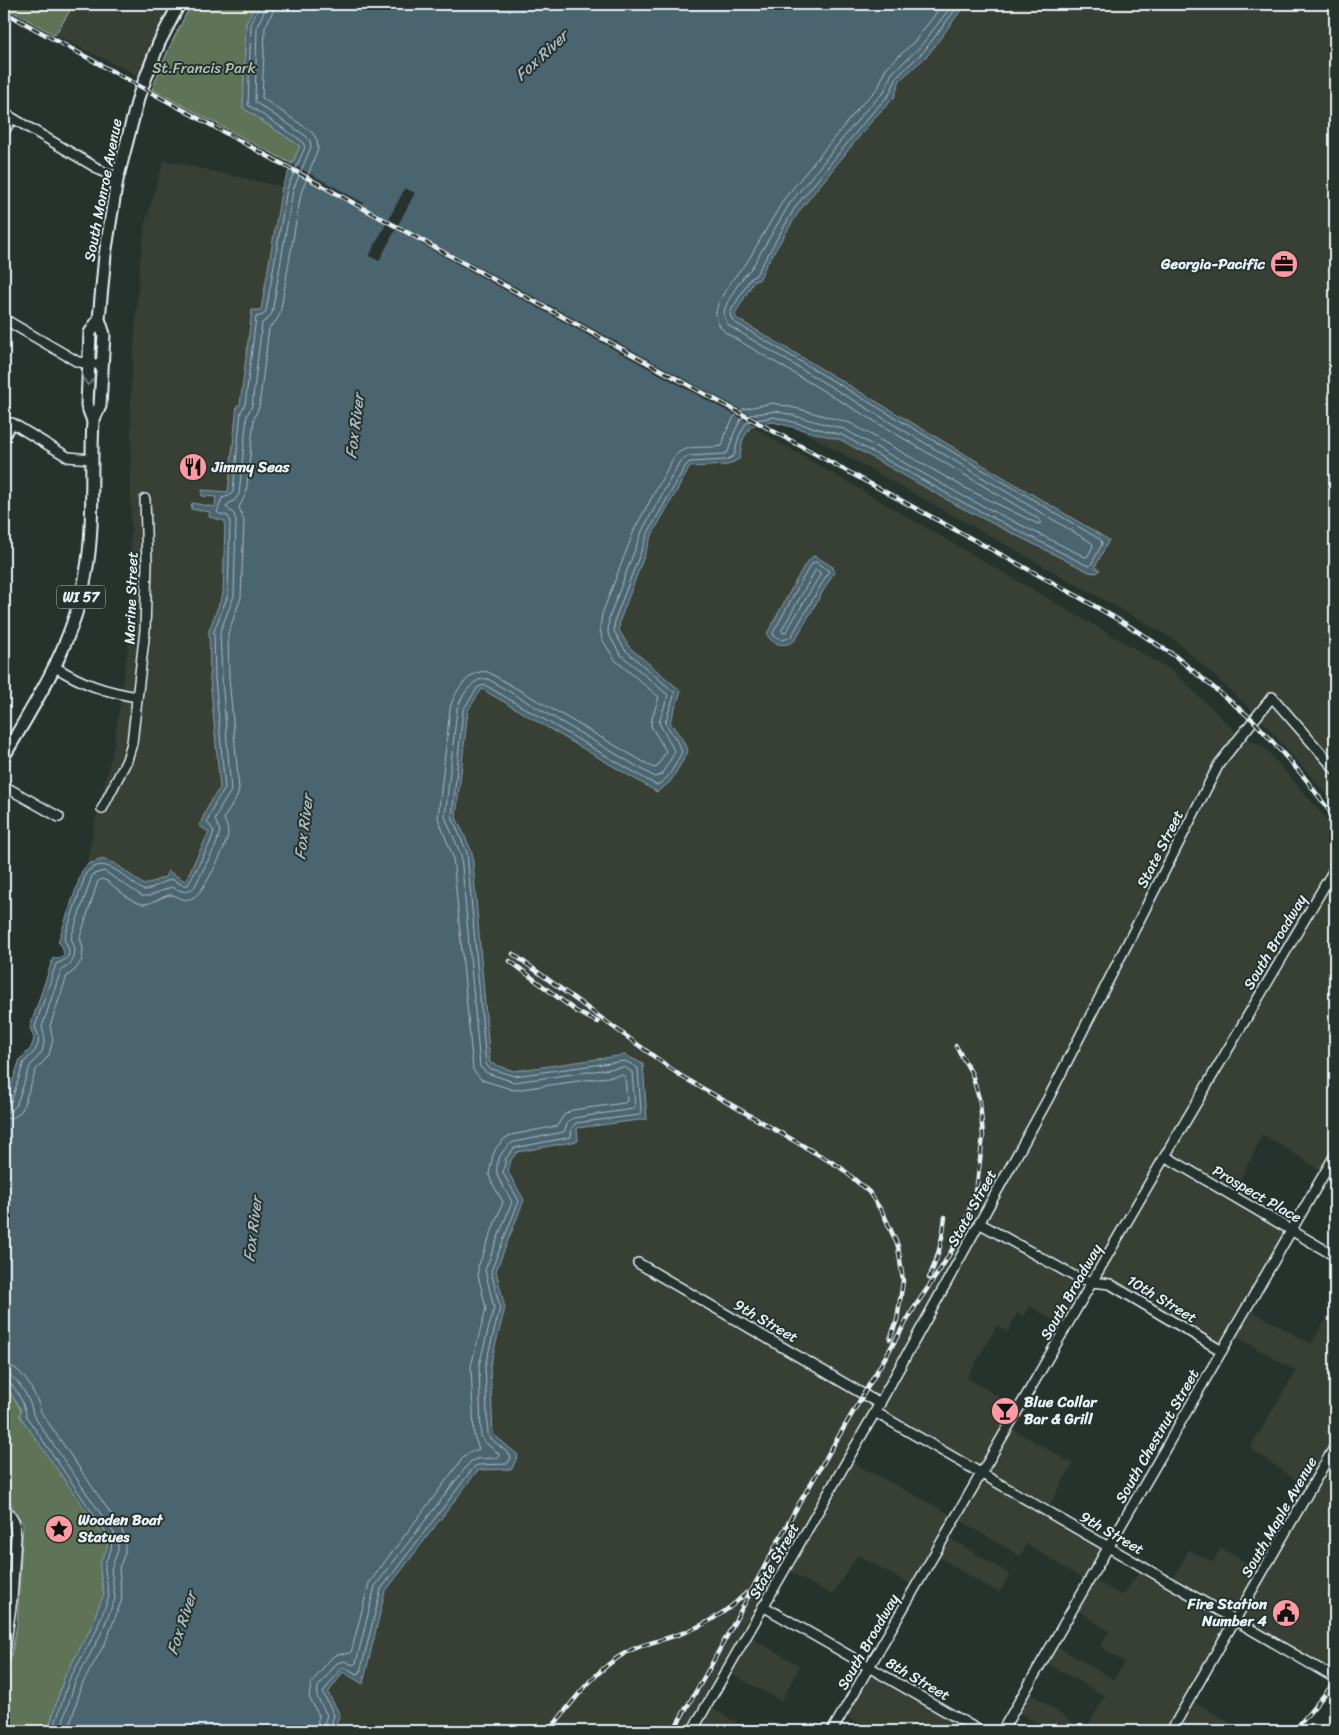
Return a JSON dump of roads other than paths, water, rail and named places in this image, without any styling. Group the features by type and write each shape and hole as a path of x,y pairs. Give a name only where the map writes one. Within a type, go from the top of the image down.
{"main road":[{"name":"South Monroe Avenue","path":"4,756 55,667 76,617 87,571 90,542 93,420 100,406 104,334 99,318 105,256 117,180 134,112 148,69 179,4"},
{"name":"South Monroe Avenue","path":"93,420 87,405 90,333 99,318"}],"street":[{"path":"4,132 8,116 117,180"},
{"path":"4,319 78,362 102,365"},
{"path":"4,437 12,423 68,456 91,458"},
{"name":"Marine Street","path":"102,809 127,760 132,743 145,630 146,499"},
{"path":"55,667 94,687 137,697"},
{"name":"State Street","path":"692,1731 880,1404 1048,1097 1219,764 1272,697 1335,769"},
{"path":"4,786 59,817"},
{"name":"South Broadway","path":"832,1731 1165,1156 1335,868"},
{"name":"South Chestnut Street","path":"1002,1731 1335,1155"},
{"name":"Prospect Place","path":"1165,1156 1335,1256"},
{"name":"10th Street","path":"979,1223 1074,1276 1092,1282 1110,1284 1222,1351"},
{"name":"9th Street","path":"638,1263 880,1404"},
{"name":"9th Street","path":"875,1412 1335,1678"},
{"name":"South Maple Avenue","path":"1170,1731 1335,1446"},
{"path":"4,1658 12,1599 16,1536 14,1521 6,1509"},
{"name":"8th Street","path":"763,1606 870,1667 966,1728 980,1731"}],"water":[{"name":"Fox River","path":"256,4 971,4 959,13 928,55 900,80 894,98 875,117 800,210 766,265 759,280 754,281 735,314 736,318 1109,540 1095,567 1100,570 1097,573 1089,572 960,507 841,440 773,422 751,426 743,439 739,459 728,465 690,467 652,535 620,620 619,630 629,647 681,691 670,722 682,739 688,752 670,782 657,792 482,689 468,710 456,817 472,852 490,1063 514,1071 625,1055 643,1064 647,1119 577,1128 578,1141 517,1152 511,1160 508,1172 524,1200 496,1271 505,1308 490,1366 493,1434 518,1455 512,1469 478,1470 385,1592 363,1684 343,1672 328,1693 340,1715 333,1731 48,1731 64,1678 90,1630 104,1595 100,1562 107,1548 107,1541 20,1416 21,1410 4,1382 4,1107 20,1059 31,1048 33,1042 34,1038 30,1027 53,958 61,958 64,954 62,946 58,942 82,871 88,864 103,859 116,864 144,885 165,877 168,871 185,881 209,832 199,826 211,800 220,788 210,679 209,630 223,594 225,521 209,517 210,512 191,509 192,503 215,507 216,497 202,496 202,490 228,492 237,405 240,405 252,310 261,310 282,187 300,146 243,108 246,23"},
{"path":"815,556 833,567 834,572 795,640 784,645 776,643 767,635 768,632 804,566"}],"railway":[{"path":"4,12 1079,597 1129,626 1175,656 1253,720 1304,777 1335,818"},
{"path":"513,954 681,1076 840,1167 869,1192 884,1215 898,1246 903,1281 897,1320 890,1339"},
{"path":"510,961 577,1012 598,1022"},
{"path":"673,1731 709,1669 793,1514 916,1305 956,1243 968,1214 977,1184 983,1136 980,1102 972,1074 956,1046"},
{"path":"929,1278 940,1248 945,1217"},
{"path":"549,1731 584,1688 615,1659 638,1647 704,1624 722,1613 746,1593"},
{"path":"1294,1731 1335,1682"}],"place":[{"name":"Georgia-Pacific","path":"1284,264"},
{"name":"Jimmy Seas","path":"193,467"},
{"name":"Blue Collar Bar & Grill","path":"1005,1411"},
{"name":"Wooden Boat Statues","path":"59,1529"},
{"name":"Fire Station Number 4","path":"1286,1613"}],"park label":[{"name":"St.Francis Park","path":"204,68"}]}
